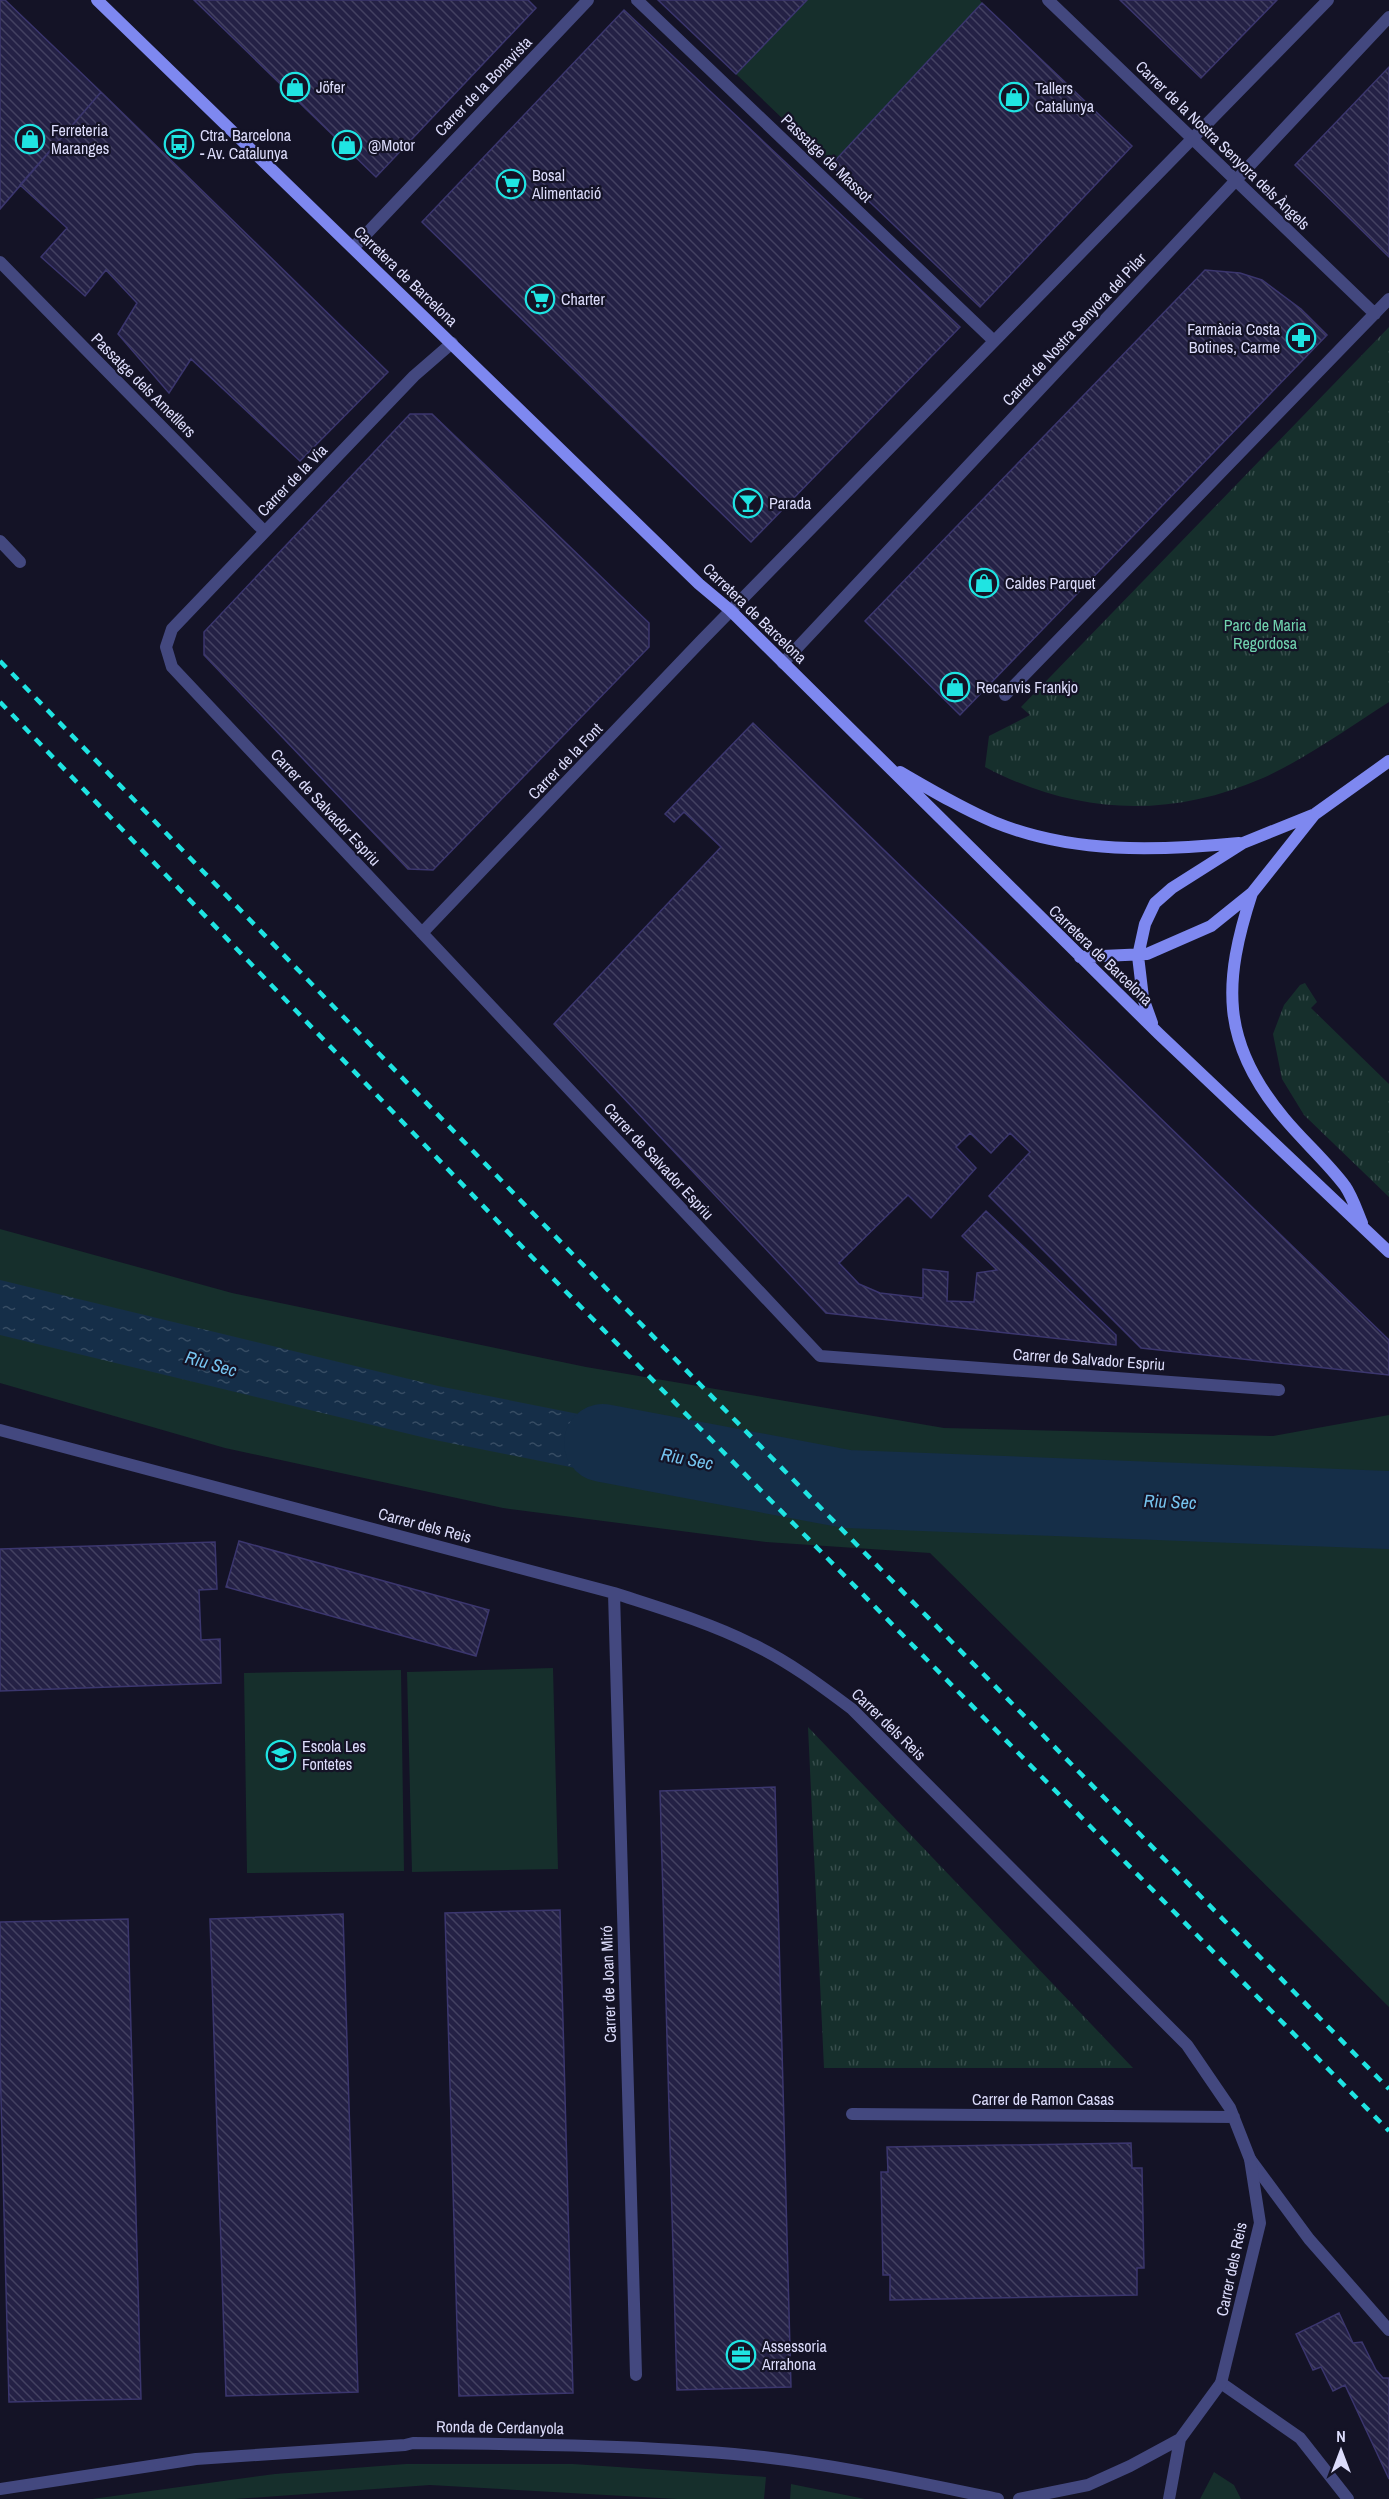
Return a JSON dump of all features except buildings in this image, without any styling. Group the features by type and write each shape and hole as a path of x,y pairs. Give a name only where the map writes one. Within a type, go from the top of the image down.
{"main road":[{"name":"Carretera de Barcelona","path":"97,0 699,584 730,610 1156,1032 1389,1252"},
{"path":"1156,1032 1147,1014 1143,998 1138,956 1144,924 1155,903 1172,888 1243,843 1315,814 1389,761"},
{"path":"886,765 994,822 1075,844 1183,849 1243,843"},
{"path":"1080,957 1138,956 1211,926 1252,893 1315,814"},
{"path":"1252,893 1239,932 1232,974 1233,1016 1246,1062 1282,1116 1346,1187 1365,1228"}],"street":[{"name":"Passatge de Massot","path":"637,0 994,340"},
{"name":"Carrer de la Nostra Senyora dels Àngels","path":"1048,0 1375,314"},
{"path":"730,610 1328,0"},
{"name":"Carrer de la Bonavista","path":"353,248 585,1"},
{"name":"Carrer de Nostra Senyora del Pilar","path":"783,663 1389,17"},
{"name":"Passatge dels Ametllers","path":"0,262 265,532"},
{"path":"1005,695 1389,300"},
{"name":"Carrer de la Via","path":"166,647 172,629 414,376 452,343"},
{"path":"0,541 20,562"},
{"name":"Carrer de la Font","path":"422,933 730,610"},
{"name":"Carrer de Salvador Espriu","path":"166,647 172,667 820,1356 1280,1390"},
{"name":"Carrer dels Reis","path":"0,1430 614,1593 697,1621 752,1644 809,1676 852,1709 1187,2045 1234,2117 1250,2159 1260,2223 1221,2383 1180,2439 1088,2485 1020,2499"},
{"name":"Carrer de Joan Miró","path":"614,1593 636,2374"},
{"name":"Carrer de Ramon Casas","path":"852,2114 1234,2117"},
{"path":"1250,2159 1309,2239 1389,2330"},
{"path":"1221,2383 1300,2438 1348,2499"},
{"name":"Carrer dels Reis","path":"1169,2499 1180,2439"},
{"name":"Ronda de Cerdanyola","path":"0,2489 196,2458 413,2443 593,2445 736,2454 859,2471 998,2499"}],"green space":[{"path":"807,0 980,0 982,3 831,165 736,74"},
{"name":"Parc de Maria Regordosa","path":"1389,327 1389,702 1311,752 1263,778 1228,791 1193,800 1158,805 1123,806 1088,802 1054,795 1019,783 985,767 989,736 1030,715 1021,707"},
{"path":"1305,983 1317,1002 1311,1008 1389,1084 1389,1197 1304,1115 1282,1079 1273,1034 1284,1005 1300,985"},
{"path":"0,1229 232,1293 586,1367 944,1428 1273,1436 1389,1415 1389,2007 930,1553 766,1542 503,1508 225,1448 0,1383"},
{"path":"553,1668 558,1869 412,1872 407,1672"},
{"path":"401,1670 404,1871 247,1873 244,1673"},
{"path":"808,1727 1133,2068 824,2068"},
{"path":"406,2464 573,2464 766,2477 764,2499 677,2499 430,2485 235,2499 92,2499 275,2474"},
{"path":"1214,2472 1234,2485 1241,2499 1200,2499"},
{"path":"791,2484 865,2499 790,2499"}],"water":[{"path":"0,1280 438,1386 684,1435 745,1502 430,1439 0,1335"}],"waterway":[{"name":"Riu Sec","path":"603,1443 847,1489 1389,1510"}],"railway":[{"path":"0,661 552,1233 1389,2089"},
{"path":"0,702 532,1257 1389,2131"}],"place":[{"name":"Jöfer","path":"295,87"},
{"name":"Tallers Catalunya","path":"1014,97"},
{"name":"Ferreteria Maranges","path":"30,139"},
{"name":"Ctra. Barcelona - Av. Catalunya","path":"179,144"},
{"name":"@Motor","path":"347,145"},
{"name":"Bosal Alimentació","path":"511,184"},
{"name":"Charter","path":"540,299"},
{"name":"Farmàcia Costa Botines, Carme","path":"1301,338"},
{"name":"Parada","path":"748,503"},
{"name":"Caldes Parquet","path":"984,583"},
{"name":"Recanvis Frankjo","path":"955,687"},
{"name":"Escola Les Fontetes","path":"281,1755"},
{"name":"Assessoria Arrahona","path":"741,2355"}]}
